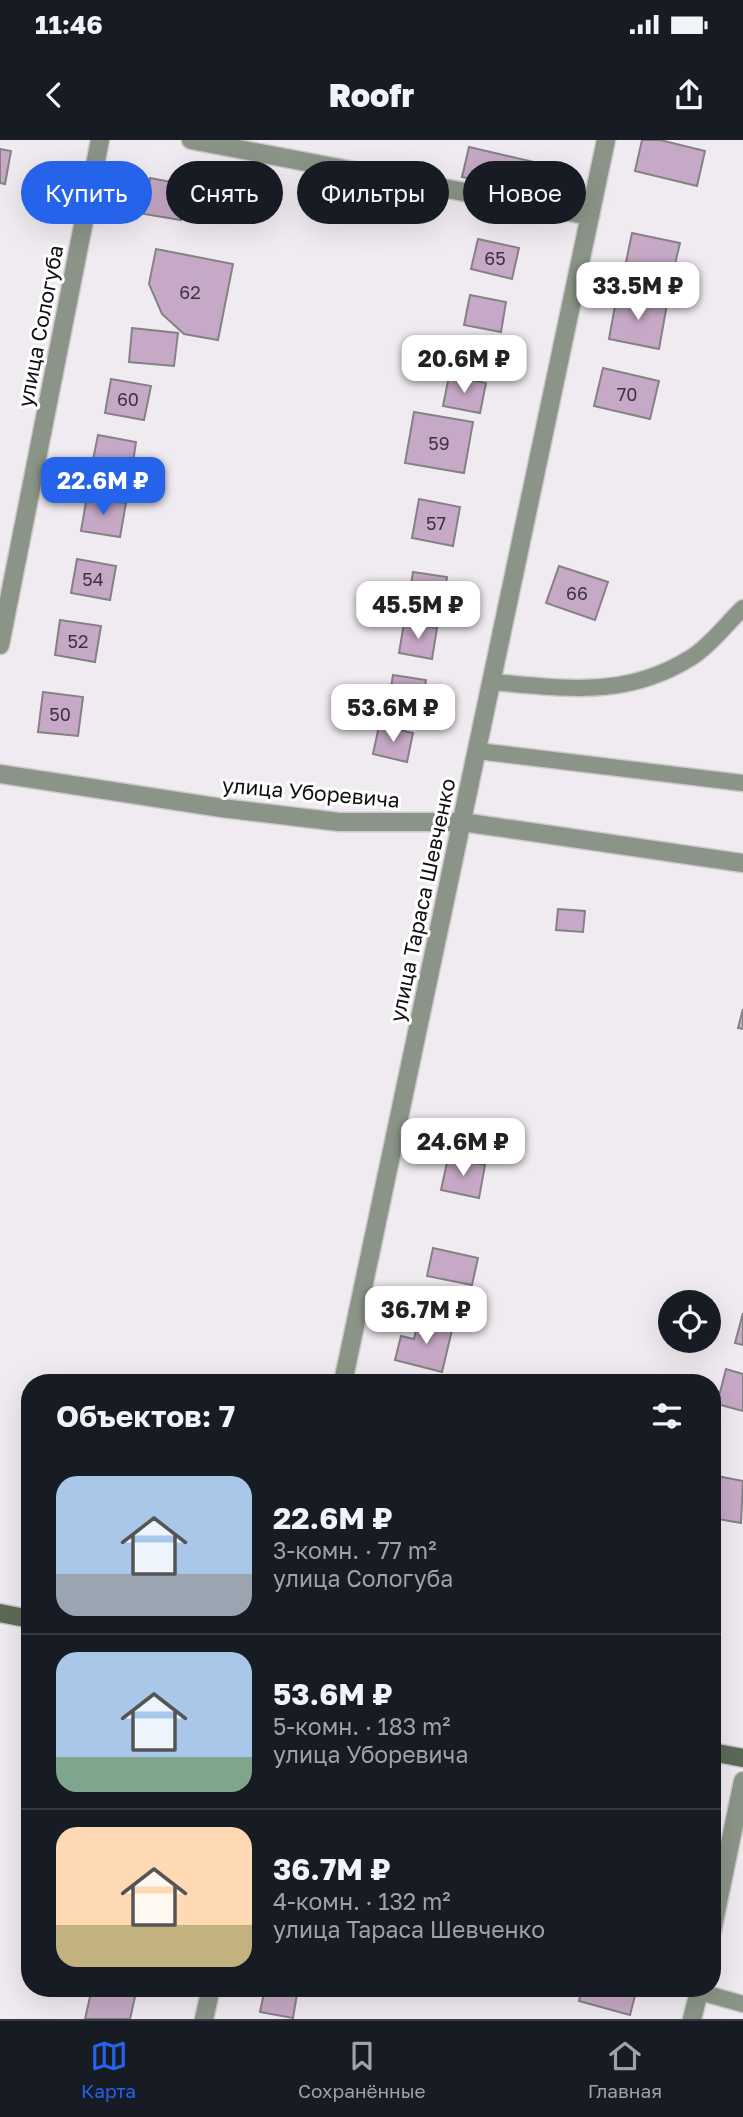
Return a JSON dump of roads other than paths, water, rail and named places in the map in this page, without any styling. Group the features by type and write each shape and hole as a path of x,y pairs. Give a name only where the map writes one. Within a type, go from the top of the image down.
{"main road":[{"path":"0,1613 21,1617"},
{"path":"721,1754 743,1758"}],"street":[{"name":"улица Сологуба","path":"0,645 100,140"},
{"path":"191,140 590,216"},
{"name":"улица Тараса Шевченко","path":"345,1374 606,140"},
{"name":"улица Уборевича","path":"0,774 222,808 339,822 462,822 743,863"},
{"path":"721,1887 743,1781"},
{"path":"204,2019 209,1997"},
{"path":"692,2019 698,1997"}],"lane":[{"path":"492,682 577,689 626,686 693,656 743,608"},
{"path":"478,751 743,783"},
{"path":"721,1997 743,2004"}]}
